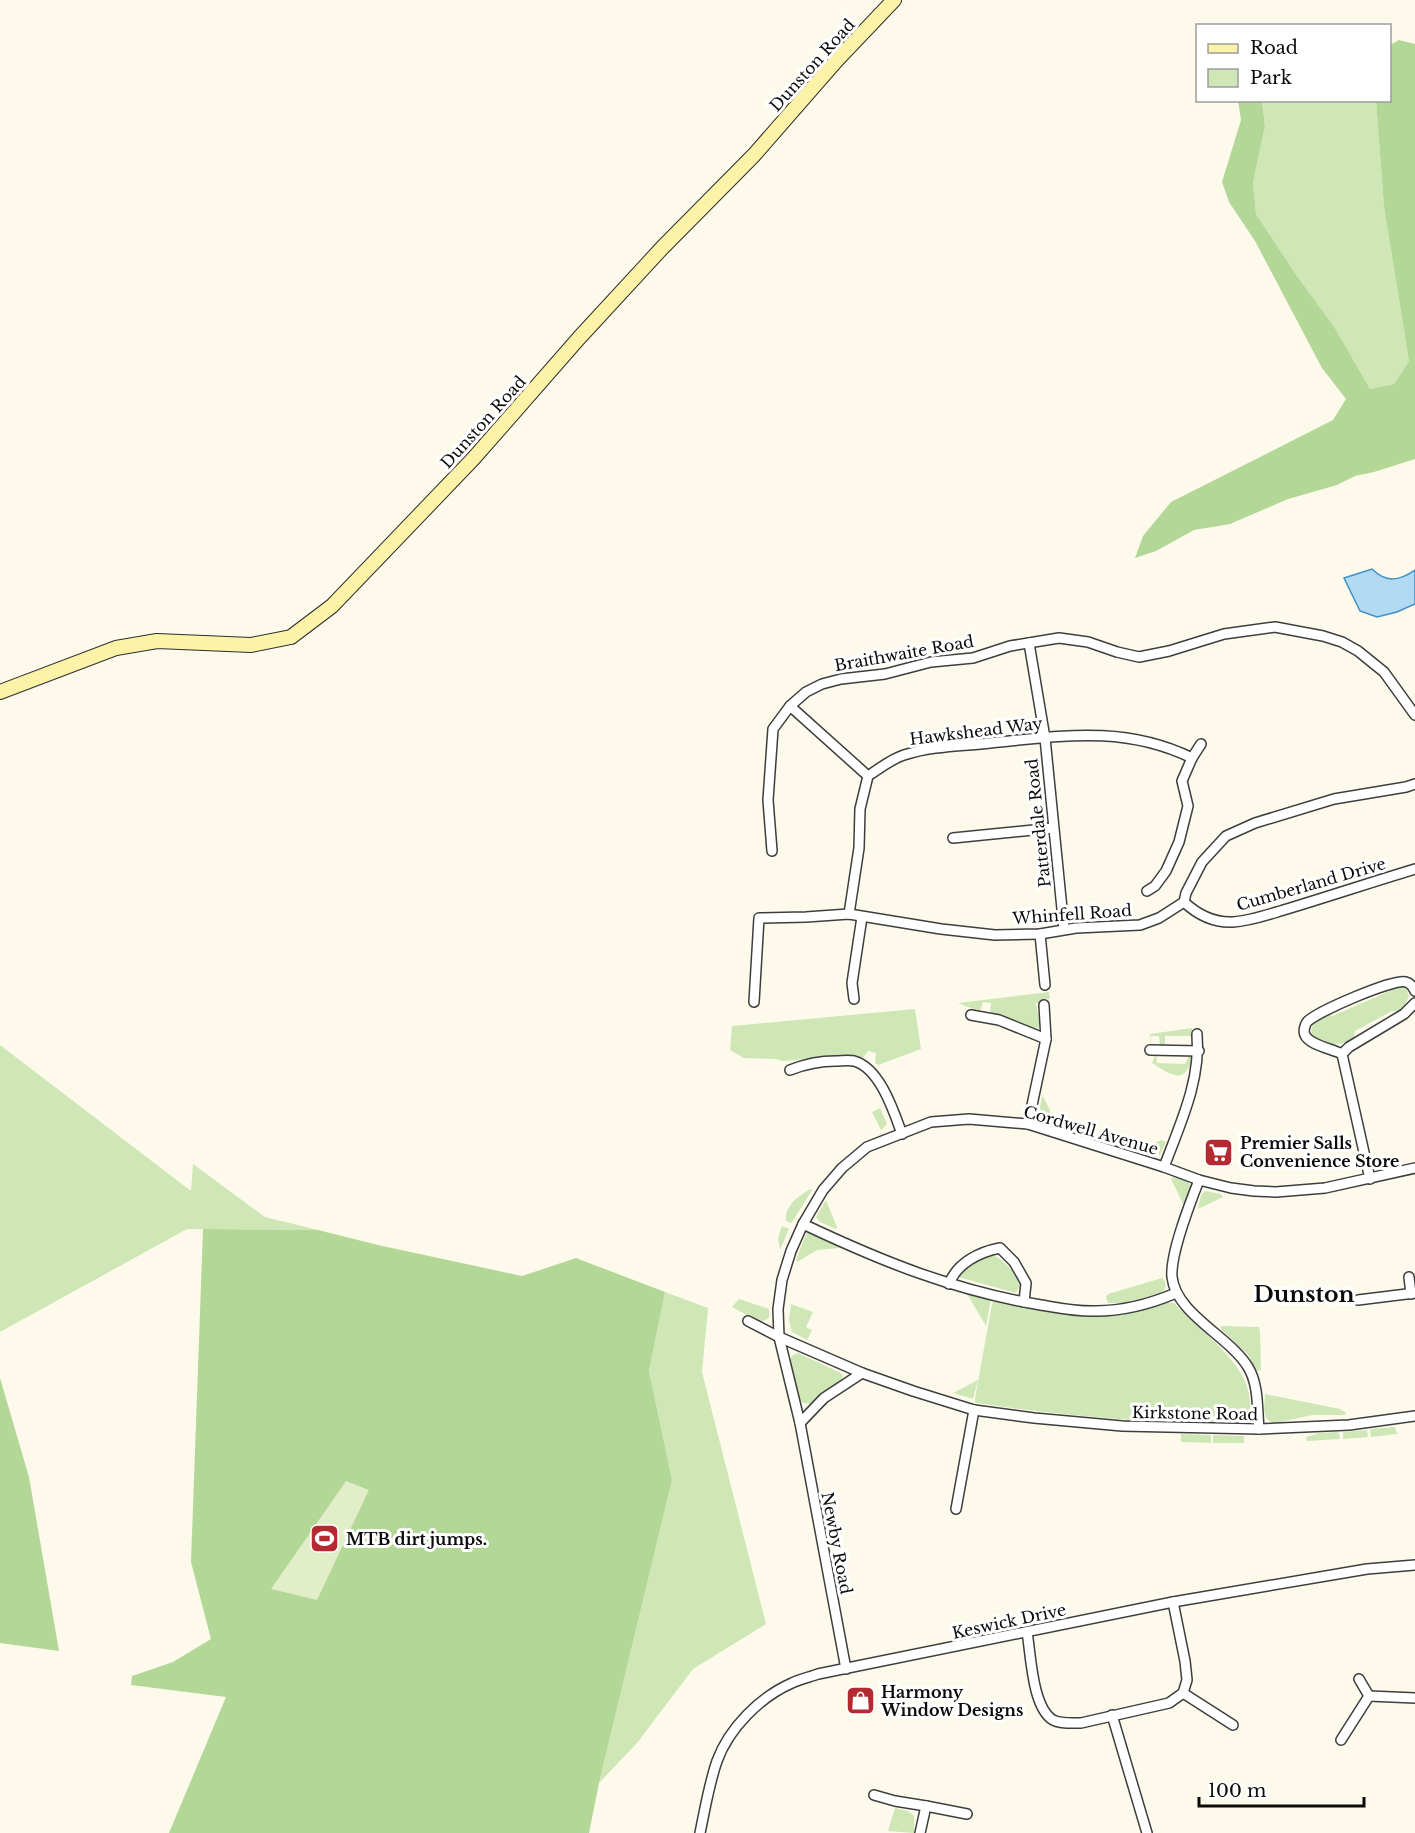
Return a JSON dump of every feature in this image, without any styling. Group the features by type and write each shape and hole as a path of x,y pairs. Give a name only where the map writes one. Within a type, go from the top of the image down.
{"main road":[{"name":"Dunston Road","path":"0,692 116,648 157,641 251,645 291,637 332,606 473,459 579,338 662,248 754,155 894,0"}],"street":[{"name":"Braithwaite Road","path":"772,851 768,800 773,729 790,706 806,692 822,684 841,679 885,674 930,662 973,658 1010,646 1059,638 1088,642 1139,657 1169,651 1224,634 1275,627 1342,642 1370,658 1384,672 1415,715"},
{"name":"Patterdale Road","path":"1029,643 1045,738 1064,929"},
{"path":"790,706 868,776 860,809 859,848 849,914"},
{"name":"Hawkshead Way","path":"868,776 900,756 916,752 1078,734 1118,736 1171,748 1192,758"},
{"path":"1147,891 1155,886 1166,871 1179,842 1188,806 1182,781 1201,744"},
{"path":"1184,902 1186,893 1202,862 1226,836 1255,823 1334,799 1406,788 1415,784"},
{"path":"953,838 1053,828"},
{"name":"Cumberland Drive","path":"1184,902 1196,913 1206,918 1234,922 1250,920 1415,869"},
{"name":"Whinfell Road","path":"754,1002 759,918 849,914 995,935 1040,934 1064,929 1140,925 1159,918 1184,902"},
{"path":"854,999 852,983 862,916"},
{"path":"1040,934 1045,985"},
{"path":"1342,1054 1309,1041 1304,1028 1307,1022 1347,1000 1396,981 1406,982 1415,991"},
{"path":"1342,1054 1349,1047 1404,1014 1415,1003"},
{"path":"1028,1124 1046,1039 1044,1005"},
{"path":"971,1015 999,1020 1046,1039"},
{"path":"1164,1167 1190,1098 1198,1051 1197,1034"},
{"path":"1150,1050 1198,1051"},
{"path":"1342,1054 1370,1179"},
{"path":"790,1070 816,1062 855,1061 873,1072 891,1105 902,1134"},
{"name":"Cordwell Avenue","path":"779,1337 778,1309 782,1280 803,1224 823,1190 842,1168 867,1148 931,1122 969,1119 1028,1124 1199,1180 1231,1188 1276,1192 1325,1188 1415,1168"},
{"path":"1199,1180 1174,1260 1172,1276 1176,1293 1248,1366 1256,1385 1259,1430"},
{"path":"803,1224 901,1267 949,1284 1024,1302 1074,1310 1106,1311 1152,1304 1176,1293"},
{"path":"949,1284 952,1274 966,1262 986,1251 1000,1248 1014,1262 1026,1283 1024,1302"},
{"path":"1358,1300 1413,1293 1409,1277"},
{"name":"Kirkstone Road","path":"748,1321 862,1373 974,1410 1122,1426 1259,1430 1349,1425 1415,1416"},
{"name":"Newby Road","path":"779,1337 800,1423 846,1669"},
{"path":"800,1423 825,1398 862,1373"},
{"path":"956,1509 974,1410"},
{"name":"Keswick Drive","path":"700,1833 710,1784 718,1759 728,1740 745,1718 767,1698 792,1683 818,1674 1173,1602 1367,1569 1415,1565"},
{"path":"1027,1632 1036,1688 1042,1709 1054,1720 1081,1723 1169,1703 1183,1693 1187,1680 1173,1602"},
{"path":"1359,1679 1369,1696"},
{"path":"1183,1693 1233,1725"},
{"path":"1369,1696 1415,1698"},
{"path":"1341,1740 1369,1696"},
{"path":"1112,1715 1147,1833"},
{"path":"874,1795 967,1814"},
{"path":"920,1833 926,1806"}],"green space":[{"path":"1399,40 1415,44 1415,459 1355,476 1337,485 1288,499 1230,524 1194,530 1156,551 1135,558 1143,536 1171,502 1333,420 1346,399 1322,368 1255,241 1229,202 1222,182 1241,120 1238,102 1262,102 1265,126 1253,183 1256,214 1335,328 1370,389 1394,384 1409,361 1384,207 1376,102 1391,102 1391,44"},
{"path":"1262,102 1376,102 1384,207 1409,361 1394,384 1370,389 1335,328 1256,214 1253,183 1265,126"},
{"path":"1400,986 1406,988 1409,996 1405,1005 1398,1011 1392,1011 1355,1031 1354,1039 1333,1044 1322,1043 1312,1037 1311,1033 1315,1023 1327,1013 1332,1016"},
{"path":"1049,992 1050,999 1036,1003 1040,1026 1036,1030 993,1014 990,1011 991,1003 983,1002 978,1011 958,1003"},
{"path":"915,1009 921,1049 878,1065 875,1063 876,1053 868,1051 863,1058 845,1055 783,1061 744,1058 730,1050 732,1026"},
{"path":"1192,1028 1194,1043 1191,1036 1165,1036 1165,1046 1160,1046 1159,1036 1151,1036 1151,1045 1150,1034"},
{"path":"0,1045 191,1191 193,1164 265,1217 318,1230 187,1229 0,1332"},
{"path":"1156,1054 1157,1063 1185,1064 1189,1056 1192,1059 1185,1073 1176,1075 1152,1063"},
{"path":"1043,1096 1054,1123 1044,1120 1040,1114"},
{"path":"880,1108 887,1124 881,1130 872,1112"},
{"path":"1161,1140 1166,1142 1160,1155 1154,1156 1140,1152 1140,1149"},
{"path":"1174,1177 1186,1181 1191,1186 1186,1204 1183,1204 1171,1179"},
{"path":"811,1189 793,1221 791,1223 786,1221 790,1206 797,1198"},
{"path":"1205,1191 1221,1194 1223,1197 1198,1209 1201,1195"},
{"path":"826,1200 836,1229 820,1222 816,1217"},
{"path":"782,1226 789,1229 780,1250 778,1238"},
{"path":"203,1229 318,1230 522,1276 576,1258 665,1292 649,1371 672,1480 589,1833 169,1833 226,1697 131,1685 132,1676 173,1662 211,1639 191,1562"},
{"path":"807,1233 814,1233 840,1245 840,1248 817,1250 797,1262"},
{"path":"993,1255 1006,1264 1016,1276 1020,1285 1016,1293 958,1277 975,1263"},
{"path":"1162,1278 1165,1281 1165,1287 1160,1293 1124,1303 1108,1303 1106,1297 1108,1294"},
{"path":"665,1292 708,1308 702,1372 766,1624 693,1669 637,1743 599,1783 672,1480 649,1371"},
{"path":"966,1292 991,1299 986,1326"},
{"path":"739,1299 769,1309 769,1318 758,1321 732,1307"},
{"path":"995,1300 1099,1316 1138,1311 1163,1303 1174,1303 1222,1349 1242,1375 1248,1390 1250,1407 1248,1418 1245,1422 1236,1424 1171,1422 1042,1412 975,1403 992,1304"},
{"path":"791,1304 813,1312 806,1327 812,1330 807,1340 792,1332 789,1320"},
{"path":"1221,1326 1259,1327 1261,1370 1257,1371 1248,1355 1221,1329"},
{"path":"798,1353 843,1376 811,1404 803,1403 799,1399 790,1359"},
{"path":"0,1378 29,1477 59,1651 0,1643"},
{"path":"978,1380 973,1399 953,1393"},
{"path":"1265,1394 1340,1409 1346,1415 1313,1415 1275,1423 1265,1416"},
{"path":"1395,1427 1397,1434 1371,1437 1370,1429"},
{"path":"1367,1430 1368,1437 1343,1439 1343,1432"},
{"path":"1339,1432 1340,1439 1307,1441 1306,1437 1319,1433"},
{"path":"1181,1434 1211,1435 1211,1443 1181,1442"},
{"path":"1213,1435 1244,1436 1244,1443 1213,1443"},
{"name":"MTB dirt jumps.","path":"346,1481 369,1490 317,1600 271,1589"},
{"path":"895,1808 908,1811 914,1816 914,1833 888,1831"}],"water":[{"path":"1372,569 1382,577 1393,579 1415,570 1415,604 1377,617 1360,611 1344,578"}],"place":[{"name":"Premier Salls Convenience Store","path":"1219,1152"},
{"name":"MTB dirt jumps.","path":"325,1539"},
{"name":"Harmony Window Designs","path":"860,1701"}],"district":[{"name":"Dunston","path":"1304,1294"}]}
